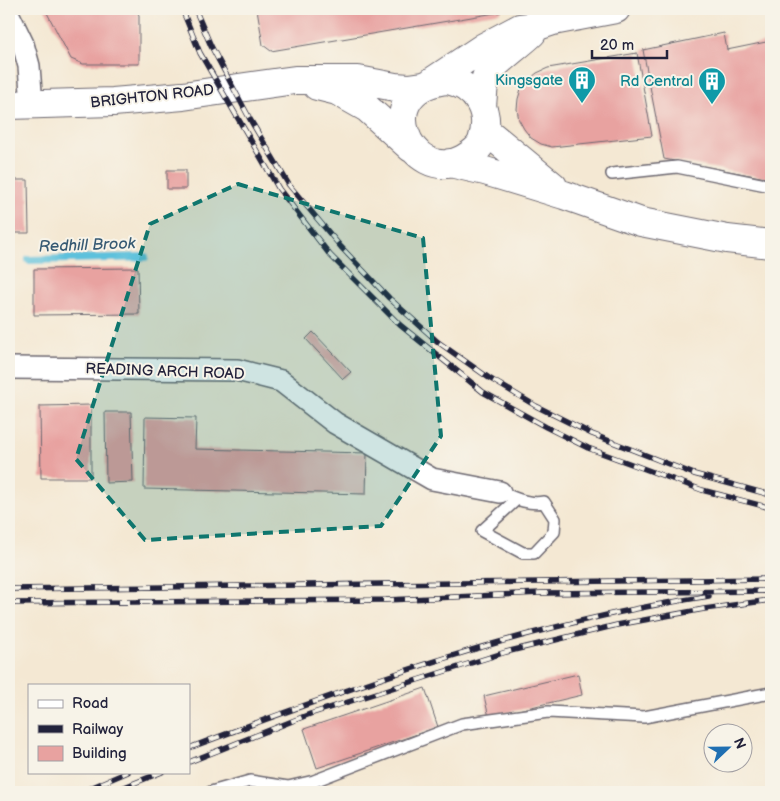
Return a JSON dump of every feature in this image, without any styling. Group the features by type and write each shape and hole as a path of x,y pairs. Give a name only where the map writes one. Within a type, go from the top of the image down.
{"main road":[{"path":"616,9 545,18 520,28 484,47 428,84 412,95 405,107 402,118 403,131 412,148 418,154 438,163 450,163 485,171 564,195 641,222 728,239 771,244"},
{"path":"450,163 473,153 481,144 486,76 494,65 523,43 545,18"},
{"name":"BRIGHTON ROAD","path":"20,105 113,102 183,96 295,80 358,80 396,87 428,84"},
{"name":"BRIGHTON ROAD","path":"295,80 337,91 367,108 418,154"},
{"path":"428,84 448,80 469,89 483,118 564,195"}],"street":[{"path":"9,15 22,44 29,66 20,105"},
{"name":"READING ARCH ROAD","path":"9,368 237,370 281,381 334,423 432,479 508,496"}],"lane":[{"path":"612,174 677,167 771,186"},
{"path":"508,496 535,504 544,502 555,519 554,532 534,553 523,553 482,531 508,496"},
{"path":"211,792 250,781 287,790 462,724 548,712 644,717 771,693"}],"highlighted area":[{"path":"238,184 423,238 441,436 381,526 145,540 76,459 150,224"}],"building":[{"path":"45,9 135,9 139,15 139,64 83,64 71,59"},
{"path":"257,9 501,9 501,12 271,51 263,45"},
{"name":"Rd Central","path":"724,33 727,50 771,41 771,179 664,159 643,50"},
{"name":"Kingsgate","path":"637,53 652,136 552,147 541,144 531,138 524,129 519,120 518,99 521,89 537,73 548,68"},
{"path":"167,170 186,170 186,189 167,189"},
{"path":"9,180 28,180 29,233 9,233"},
{"path":"138,268 139,314 34,315 34,269"},
{"path":"313,332 351,372 343,379 306,339"},
{"path":"91,405 91,478 41,478 40,406"},
{"path":"105,412 131,412 133,482 106,483"},
{"path":"145,417 196,418 195,449 367,453 366,494 144,489"},
{"path":"578,674 582,695 489,717 484,696"},
{"path":"425,688 438,727 317,768 304,729"}],"waterway":[{"name":"Redhill Brook","path":"29,260 145,257"}],"railway":[{"path":"182,9 200,53 279,189 330,255 400,325 483,392 588,448 702,490 771,508"},
{"path":"195,9 211,46 251,121 289,185 341,247 389,298 438,342 489,378 536,406 592,434 694,474 771,495"},
{"path":"9,589 771,579"},
{"path":"9,603 386,600 541,593 771,591"},
{"path":"190,748 380,679 510,639 576,622 709,596"},
{"path":"190,762 310,714 506,652 617,625 704,609 771,600"},
{"path":"81,792 123,774"},
{"path":"112,792 157,774"}],"place":[{"name":"Kingsgate","path":"582,104"},
{"name":"Rd Central","path":"712,105"}]}
